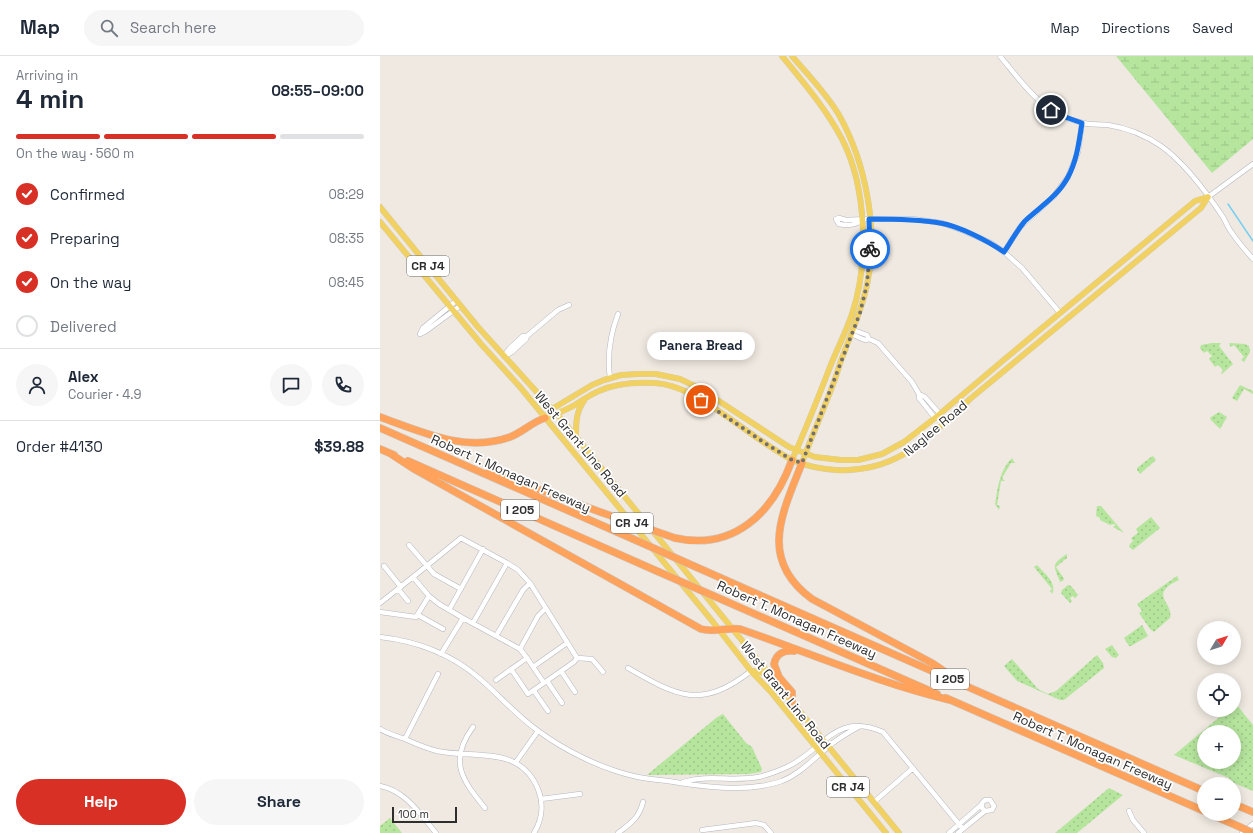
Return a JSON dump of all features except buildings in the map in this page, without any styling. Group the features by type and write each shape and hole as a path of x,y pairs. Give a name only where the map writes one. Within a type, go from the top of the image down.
{"highway":[{"path":"380,417 444,440 470,443 508,438 522,431 538,420 545,418"},
{"name":"Robert T. Monagan Freeway","path":"380,428 1197,788"},
{"name":"Robert T. Monagan Freeway","path":"380,449 1197,808"},
{"path":"391,454 414,469 696,626 711,631 732,628 740,629 916,692 950,700"},
{"path":"475,470 502,476 674,538 689,540 712,540 736,532 750,524 760,515 772,500 792,460"},
{"path":"802,463 784,510 779,532 781,560 792,580 801,591 812,599 932,663 962,684"},
{"path":"792,703 792,692 779,677 774,664 778,655 782,652 799,651"},
{"path":"1241,807 1253,812"},
{"path":"1224,821 1241,830 1253,832"}],"main road":[{"path":"782,56 818,100 843,141 857,182 871,237 867,284 860,313 802,463"},
{"path":"792,56 831,102 850,135 865,181 868,197 859,284 854,309 792,460"},
{"name":"Naglee Road","path":"545,418 552,409 592,385 610,378 638,374 656,374 680,379 699,388 789,447 817,457 829,459 852,460 868,458 894,449 935,418 1195,201 1208,197"},
{"name":"Naglee Road","path":"545,418 557,414 611,386 631,383 658,383 685,391 701,400 792,460 824,470 852,470 877,466 893,461 904,455 941,427 970,399 1201,208 1208,197"},
{"name":"West Grant Line Road","path":"380,208 458,304 576,436 899,833"},
{"name":"West Grant Line Road","path":"380,222 451,309 497,363 520,387 751,671 816,747 886,833"},
{"path":"576,436 577,412 586,398"},
{"path":"751,671 760,672 771,676"}],"street":[{"path":"1000,56 1039,101 1051,110 1082,123 1124,128 1146,137 1172,154 1222,215 1234,237 1253,259"},
{"path":"1004,252 1020,227 1054,196 1068,177 1078,152 1082,123"},
{"name":"Naglee Road","path":"1208,197 1253,164"},
{"path":"866,219 856,224 847,226 839,224 836,219 839,218 846,220 866,219 913,219 942,223 984,240 1004,252 1026,273 1060,313"},
{"path":"451,309 426,331 420,334 423,328 458,304"},
{"path":"504,356 523,336 527,336 558,310 569,305"},
{"path":"610,378 608,366 609,348 618,314"},
{"path":"852,332 865,340 869,339 878,343 912,382 919,394 919,398 935,418"},
{"path":"919,394 925,396 940,414"},
{"path":"380,603 461,538 518,570 530,583 577,658"},
{"path":"410,545 434,574 461,589"},
{"path":"450,610 483,549"},
{"path":"473,623 507,563"},
{"path":"384,566 408,601"},
{"path":"413,577 429,596 439,604 520,649 562,703"},
{"path":"496,636 523,590 530,583"},
{"path":"380,612 411,618 416,617 429,596"},
{"path":"520,649 538,616 546,608"},
{"path":"418,615 443,629"},
{"path":"441,654 463,618"},
{"path":"380,637 405,641 421,646 457,662 479,678 511,709 538,731 574,752 626,774 640,778 694,785 737,788 773,783 796,774 828,746 846,733 860,726"},
{"path":"534,667 567,643"},
{"path":"496,680 527,658"},
{"path":"511,669 528,694 574,662 577,658"},
{"path":"577,658 592,659 603,672"},
{"path":"628,668 665,688 681,694 694,695 704,695 722,691 751,671"},
{"path":"561,671 575,692"},
{"path":"405,739 438,674"},
{"path":"534,691 548,711"},
{"path":"681,783 695,778 758,777 776,772 795,763 824,741 846,727 854,725 873,728 883,732 961,826"},
{"path":"473,727 461,747 460,769 468,787 485,808"},
{"path":"380,729 436,751 495,756 516,762 530,774 535,782 541,799 540,817 534,833"},
{"path":"516,762 538,731"},
{"path":"874,802 913,768"},
{"path":"380,786 396,791 405,797 436,833"},
{"path":"541,799 580,794"},
{"path":"949,833 961,826 985,811 992,810 993,804 988,799 983,801 961,826 958,833"},
{"path":"618,833 637,817 643,802"},
{"path":"981,805 985,811"},
{"path":"1129,811 1133,820 1144,833"},
{"path":"702,830 756,823 764,825 771,833"},
{"path":"1241,830 1253,824"},
{"path":"624,829 627,833"}],"green space":[{"path":"1116,56 1253,56 1253,139 1212,173"},
{"path":"1221,343 1219,346 1233,364 1222,374 1221,373 1223,370 1218,365 1215,367 1209,359 1212,356 1207,351 1204,353 1200,348 1201,345"},
{"path":"1229,344 1245,344 1249,346 1250,352 1244,362 1241,360 1244,357 1234,345 1231,347"},
{"path":"1240,385 1253,391 1253,394 1244,389 1237,401 1232,398"},
{"path":"1219,412 1227,417 1220,429 1210,419"},
{"path":"1153,456 1156,460 1140,474 1137,468"},
{"path":"1012,458 1015,463 1011,463 1002,478 1005,481 1001,481 997,505 1000,506 999,510 995,504 1000,480 1004,468"},
{"path":"1097,506 1101,506 1124,533 1113,527 1115,524 1110,525 1100,520 1100,518 1096,516"},
{"path":"1151,517 1160,528 1133,550 1129,547 1133,541 1131,538 1138,533 1136,529"},
{"path":"1067,554 1067,558 1056,567 1064,580 1060,582 1055,566 1058,561"},
{"path":"1037,565 1046,574 1051,582 1053,586 1052,594 1050,591 1052,589 1034,567"},
{"path":"1177,576 1179,580 1170,585 1163,594 1169,607 1170,618 1154,632 1150,629 1139,613 1142,611 1137,604"},
{"path":"1068,585 1071,586 1078,595 1075,598 1073,596 1070,598 1072,601 1070,603 1061,593 1062,590"},
{"path":"1142,625 1148,636 1129,646 1124,638"},
{"path":"1112,645 1119,655 1116,658 1112,657 1105,649"},
{"path":"1097,655 1103,663 1104,668 1064,700 1060,700 1017,681 1004,666 1012,659 1038,689 1048,694 1056,691"},
{"path":"1241,710 1253,725 1253,791 1241,786 1241,777 1227,777 1207,769 1241,769 1241,725 1210,725 1220,717 1241,717"},
{"path":"723,714 746,743 752,747 762,769 761,772 749,774 647,775 716,718"},
{"path":"1197,736 1197,765 1174,755"},
{"path":"1109,788 1123,795 1077,833 1055,833"},
{"path":"390,818 402,833 380,833 380,826"}],"waterway":[{"path":"1228,204 1253,241"}],"way so far":[{"path":"701,400 792,460 802,463 860,313 867,284 870,249"}],"place":[{"name":"Panera Bread","path":"701,400"}],"route":[{"path":"870,249 871,237 869,219 913,219 942,223 991,243 1004,252 1026,220 1060,190 1068,177 1078,152 1082,123 1051,110"}]}
